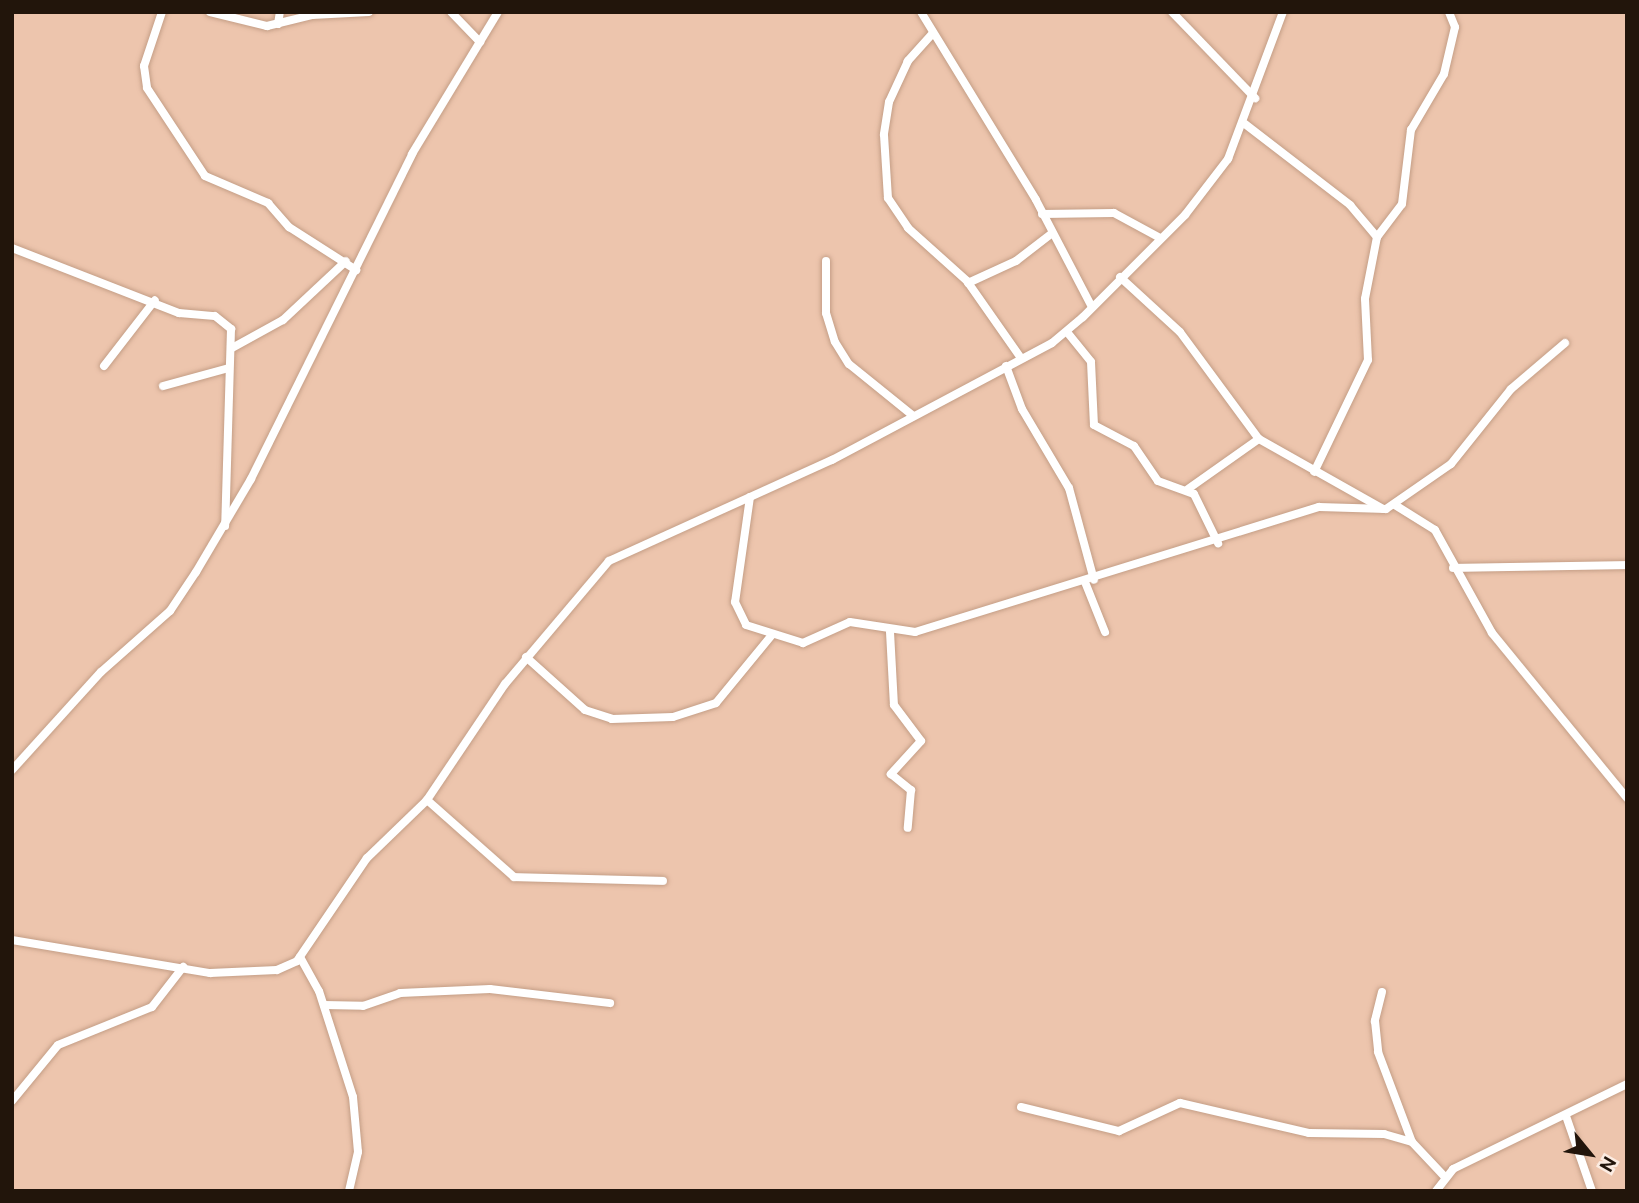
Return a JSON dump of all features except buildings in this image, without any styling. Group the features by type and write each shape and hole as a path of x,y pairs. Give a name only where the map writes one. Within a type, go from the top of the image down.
{"street":[{"path":"162,12 144,66 147,88 182,144 219,186 268,203 289,227 346,261 356,270"},
{"path":"211,12 278,24 312,15 369,12"},
{"path":"278,24 280,12"},
{"path":"451,12 480,42"},
{"path":"12,770 101,671 170,611 225,526 415,148 498,12"},
{"path":"921,12 1042,214 1092,307"},
{"path":"1172,12 1255,98"},
{"path":"12,940 210,973 276,970 300,957 367,858 427,800 526,657 609,561 750,497 1006,366 1067,331 1092,307 1204,193 1245,124 1283,12"},
{"path":"1314,472 1368,359 1365,299 1377,237 1402,204 1411,130 1444,74 1455,27 1449,12"},
{"path":"933,33 908,61 889,102 884,135 888,198 908,228 968,283 1021,358"},
{"path":"1245,124 1350,205 1377,237"},
{"path":"1042,214 1114,213 1160,238"},
{"path":"968,283 1051,234"},
{"path":"12,248 155,300 179,313 223,320 232,348 229,368 225,526"},
{"path":"232,348 283,320 346,261"},
{"path":"826,261 826,313 835,342 849,364 912,415"},
{"path":"1120,278 1180,332 1259,439 1383,509"},
{"path":"104,366 155,300"},
{"path":"1067,331 1091,362 1094,425 1134,446 1158,481 1188,489 1204,505 1218,543"},
{"path":"750,497 735,602 746,625 771,636 808,642 850,622 890,632 915,632 1218,543 1319,507 1383,509 1395,505 1451,464 1504,396 1565,343"},
{"path":"1006,366 1022,409 1069,488 1089,581 1105,632"},
{"path":"163,386 229,368"},
{"path":"1188,489 1259,439"},
{"path":"1395,505 1435,530 1453,568 1492,633 1627,798"},
{"path":"1453,568 1627,565"},
{"path":"890,632 894,705 921,741 891,774 911,790 908,828"},
{"path":"526,657 585,710 612,719 673,718 716,703 771,636"},
{"path":"427,800 514,877 663,881"},
{"path":"300,957 324,1005 357,1123 349,1191"},
{"path":"12,1101 58,1045 152,1007 183,967"},
{"path":"324,1005 363,1006 400,993 489,989 610,1003"},
{"path":"1382,992 1375,1021 1378,1052 1412,1142 1444,1176"},
{"path":"1436,1191 1444,1176 1627,1084"},
{"path":"1021,1107 1128,1131 1180,1103 1309,1133 1384,1134 1412,1142"},
{"path":"1566,1116 1592,1191"}]}
